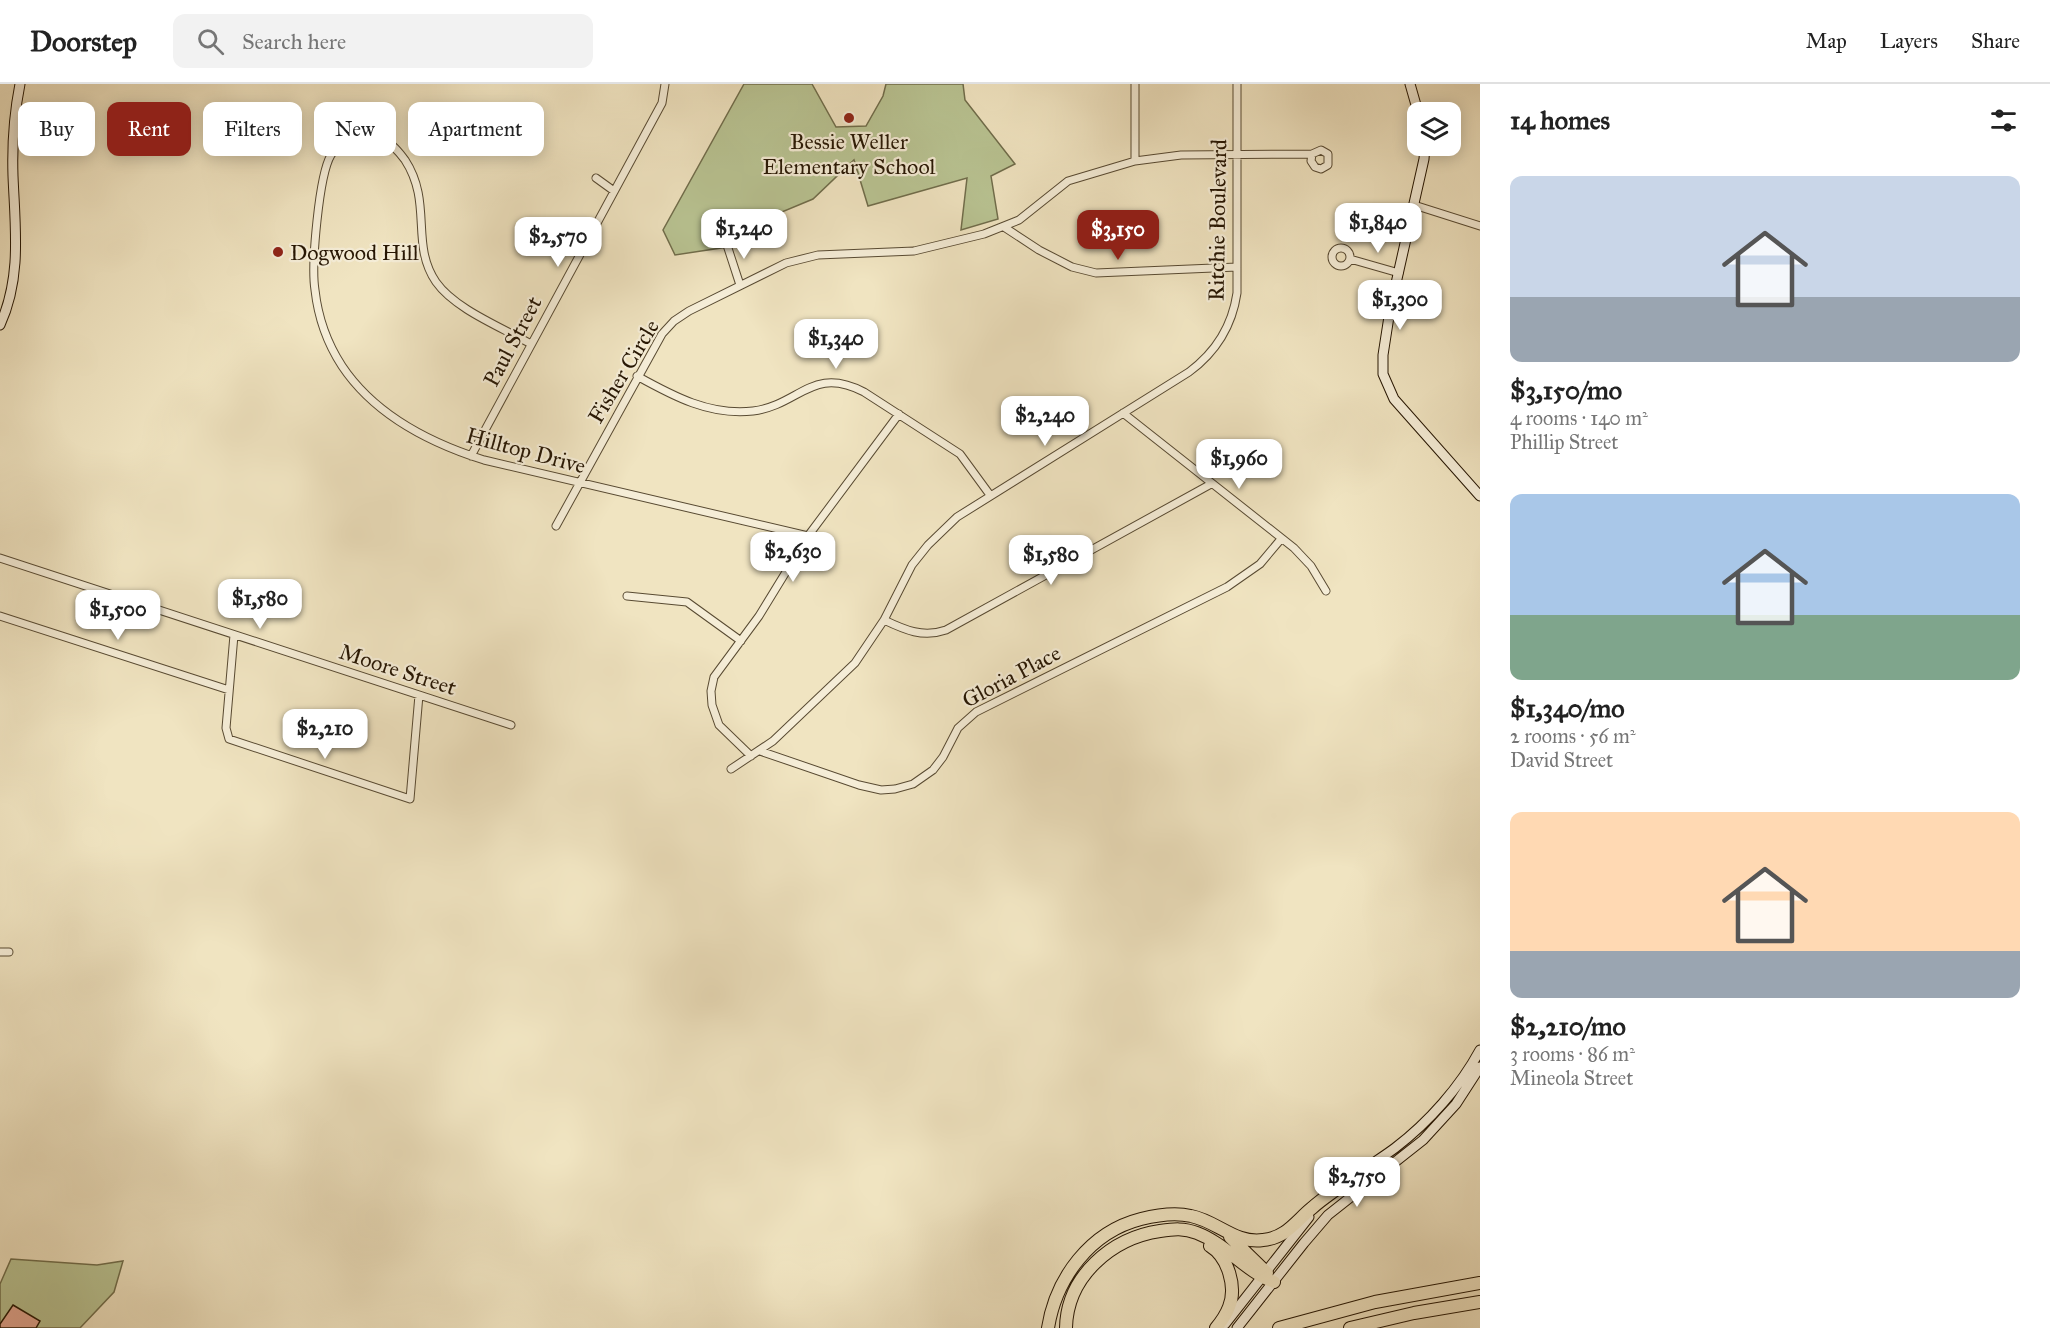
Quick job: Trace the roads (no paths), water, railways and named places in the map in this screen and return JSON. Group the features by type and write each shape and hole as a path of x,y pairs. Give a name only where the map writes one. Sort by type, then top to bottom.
{"highway":[{"path":"1225,1232 1261,1241 1280,1235 1290,1230 1310,1209 1349,1180"},
{"path":"1048,1328 1055,1298 1072,1266 1092,1244 1117,1228 1149,1216 1181,1214 1209,1222 1225,1232 1268,1277"},
{"path":"1066,1328 1069,1306 1088,1270 1104,1253 1140,1234 1179,1228 1194,1232 1210,1238 1268,1277"},
{"path":"1154,1232 1192,1236 1216,1250 1222,1258 1230,1277 1230,1304 1216,1328"},
{"path":"1279,1328 1365,1304 1480,1282"},
{"path":"1350,1328 1414,1313 1480,1302"}],"main road":[{"path":"0,325 10,298 16,264 13,160 20,84"},
{"path":"1410,84 1415,102"},
{"path":"1423,156 1384,344 1382,364 1384,380 1394,399 1480,496"},
{"path":"1237,1328 1268,1277 1313,1213 1349,1180 1398,1146 1425,1121 1457,1084 1480,1050"},
{"path":"1222,1328 1328,1215 1405,1156 1440,1123 1456,1104 1480,1066"}],"street":[{"name":"Paul Street","path":"471,456 662,104 665,84"},
{"path":"1135,84 1136,161"},
{"name":"Ritchie Boulevard","path":"731,768 760,751 855,663 884,620 905,578 928,545 957,517 1189,372 1216,346 1233,311 1237,267 1237,84"},
{"name":"Hilltop Drive","path":"531,344 454,299 435,280 423,249 422,209 418,188 410,169 397,150 384,139 369,135 350,138 337,147 328,160 319,213 313,267 317,303 327,338 349,375 376,404 420,433 451,449 471,456 808,536"},
{"name":"Fisher Circle","path":"556,526 662,334 674,321 776,267 810,257 914,251 1004,228 1026,215 1068,182 1136,161 1165,156 1312,154"},
{"path":"596,178 614,191"},
{"path":"1414,205 1480,226"},
{"path":"1004,228 1064,262 1095,273 1237,267"},
{"path":"726,242 740,285"},
{"path":"1350,259 1399,273"},
{"path":"637,376 688,402 729,411 778,405 815,385 841,383 864,392 960,454 990,495"},
{"path":"1123,413 1306,560 1326,591"},
{"path":"751,756 725,733 712,705 711,691 714,677 759,616 808,536 899,414"},
{"path":"884,620 917,633 946,630 1211,484"},
{"name":"Gloria Place","path":"760,751 881,790 909,786 924,778 938,765 957,730 973,714 1227,587 1260,564 1281,539"},
{"name":"Moore Street","path":"0,558 511,725"},
{"path":"627,596 687,602 741,641"},
{"path":"0,616 229,690"},
{"path":"234,635 226,734 231,741 410,799 419,695"},
{"path":"0,952 9,952"}],"place":[{"name":"Bessie Weller Elementary School","path":"849,118"},
{"name":"Dogwood Hill","path":"278,252"}]}
